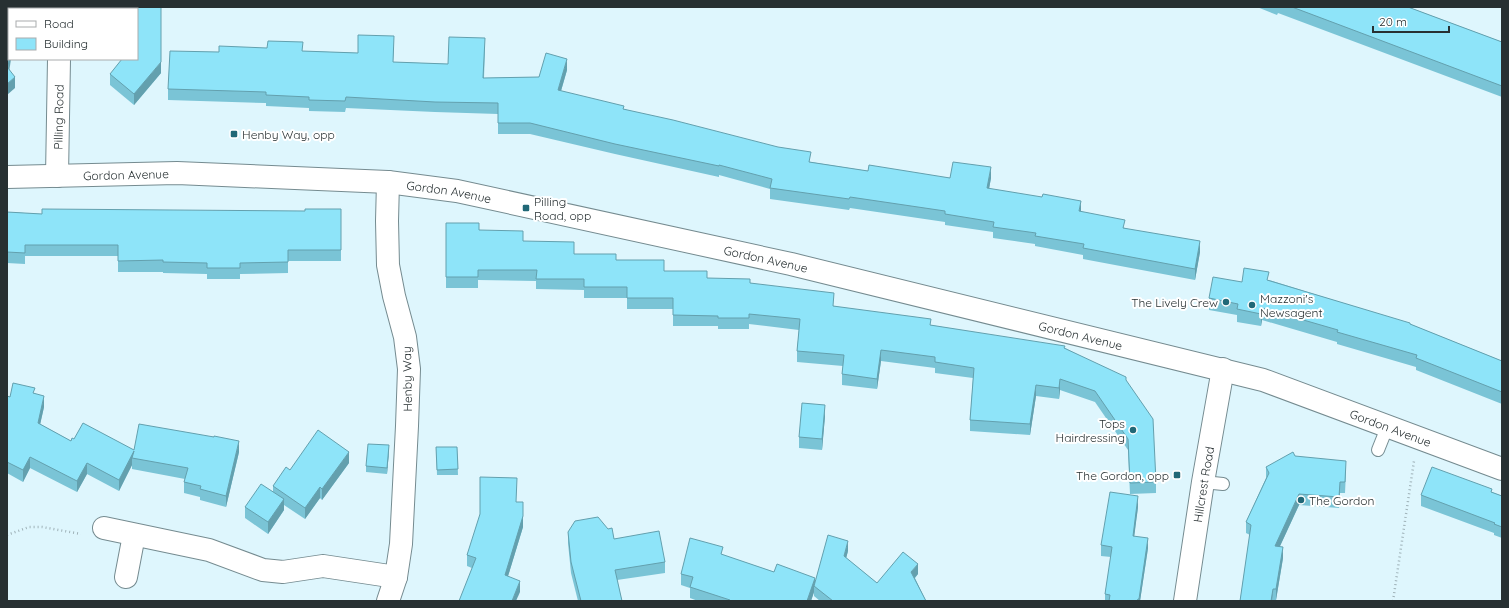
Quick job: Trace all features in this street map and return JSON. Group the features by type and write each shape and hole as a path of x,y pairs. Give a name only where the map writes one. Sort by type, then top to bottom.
{"street":[{"name":"Pilling Road","path":"57,176 59,60"},
{"name":"Gordon Avenue","path":"7,177 177,173 388,182 457,191 791,264 1223,369 1263,380 1388,425 1502,469"},
{"name":"Henby Way","path":"388,182 388,265 394,296 405,337 409,369 401,544 396,577 388,601"},
{"name":"Hillcrest Road","path":"1185,601 1213,483 1223,369"},
{"path":"104,528 209,550 262,570 283,572 323,566 396,577"},
{"path":"126,576 134,535"}],"lane":[{"path":"1378,450 1388,425"}],"path":[{"path":"1393,601 1417,436"},
{"path":"7,535 29,527 98,538 104,528"}],"building":[{"path":"161,7 161,62 134,94 110,74 121,60 138,60 138,8 126,8"},
{"path":"1292,7 1408,7 1502,42 1502,86"},
{"path":"358,35 394,36 393,62 448,64 449,37 485,38 483,78 539,77 546,53 567,59 558,90 624,106 623,109 673,120 778,147 811,152 809,162 868,171 869,165 950,178 953,162 991,167 987,188 1042,197 1043,194 1081,201 1079,211 1125,220 1123,228 1200,241 1195,269 1083,248 1084,244 1035,236 1036,233 993,227 994,222 945,214 945,211 850,197 849,199 770,188 772,179 719,165 615,144 530,123 498,123 498,103 435,102 346,97 345,101 309,100 309,97 266,95 266,92 168,89 170,51 219,52 219,46 267,48 268,41 303,42 302,51 358,53"},
{"path":"7,40 8,68 15,77 7,84"},
{"path":"42,209 305,211 305,209 341,209 341,250 288,250 288,262 240,263 240,268 207,268 207,263 163,262 163,260 118,261 118,245 25,245 25,253 7,252 7,212 42,214"},
{"path":"446,223 479,223 479,230 523,231 523,241 574,242 574,254 616,254 616,260 664,260 664,271 707,271 707,278 750,279 750,283 834,293 833,306 931,319 930,325 1065,346 1064,348 1126,377 1126,380 1153,419 1156,482 1130,483 1128,439 1095,391 1060,379 1059,388 1036,385 1030,424 970,420 974,368 935,362 935,357 881,350 877,379 842,374 844,355 797,351 800,319 749,314 749,318 718,318 718,316 673,315 673,298 627,298 627,287 584,287 584,279 536,279 537,270 478,270 478,277 446,277"},
{"path":"1244,268 1269,272 1267,280 1410,323 1502,361 1502,392 1416,358 1417,355 1337,332 1338,330 1262,308 1261,314 1237,309 1238,304 1209,298 1213,277 1242,282"},
{"path":"13,383 35,388 33,393 44,396 38,423 71,441 72,438 74,439 83,423 134,450 139,424 239,441 226,496 200,489 201,486 184,482 188,468 132,458 134,451 119,480 87,463 77,481 30,457 23,470 7,462 7,396 10,397"},
{"path":"802,403 825,405 822,439 799,437"},
{"path":"318,430 349,452 322,489 320,487 305,508 273,486 286,467 290,470"},
{"path":"368,444 389,445 387,468 366,466"},
{"path":"436,447 457,447 458,469 437,470"},
{"path":"1293,452 1295,456 1346,461 1345,482 1340,482 1339,497 1299,494 1275,546 1283,547 1276,589 1273,589 1271,601 1240,601 1251,525 1246,522 1269,473 1266,467"},
{"path":"1432,467 1492,489 1491,492 1502,496 1502,527 1421,495"},
{"path":"480,477 517,478 516,502 523,502 523,516 505,575 520,581 512,601 459,601 476,558 467,555 480,514"},
{"path":"261,484 284,499 268,522 245,507"},
{"path":"1110,492 1138,496 1133,536 1148,538 1139,599 1137,601 1109,601 1110,595 1105,594 1112,547 1101,545"},
{"path":"598,517 608,529 612,528 614,539 659,531 665,562 615,570 622,601 581,601 571,562 568,532 575,521"},
{"path":"828,535 848,541 844,556 877,583 903,552 918,564 911,572 926,601 833,601 814,586"},
{"path":"690,538 723,547 721,554 774,572 777,564 815,578 807,601 730,601 690,587 693,577 681,574"}],"place":[{"name":"Henby Way, opp","path":"234,134"},
{"name":"Pilling Road, opp","path":"526,208"},
{"name":"The Lively Crew","path":"1226,302"},
{"name":"Mazzoni's Newsagent","path":"1252,305"},
{"name":"Tops Hairdressing","path":"1133,430"},
{"name":"The Gordon, opp","path":"1177,475"},
{"name":"The Gordon","path":"1301,500"}]}
